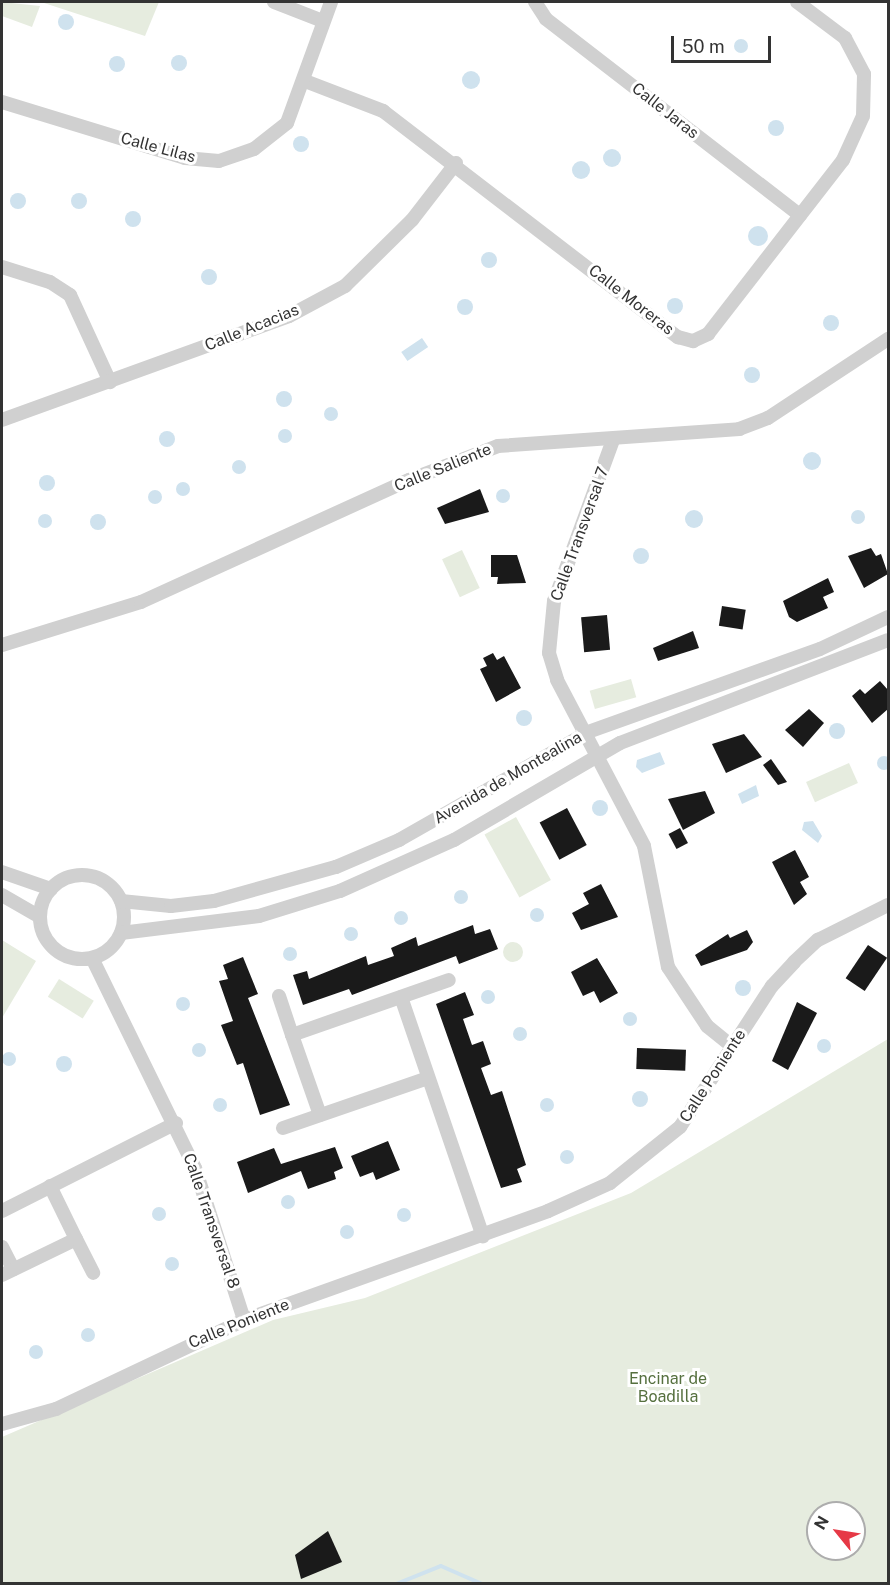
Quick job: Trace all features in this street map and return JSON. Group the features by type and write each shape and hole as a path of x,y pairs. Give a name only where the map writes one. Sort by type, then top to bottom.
{"street":[{"path":"274,2 323,21"},
{"name":"Calle Lilas","path":"2,102 185,158 219,161 254,149 287,123 305,81 323,21 332,2"},
{"name":"Calle Jaras","path":"535,2 546,19 800,215"},
{"name":"Calle Moreras","path":"305,81 382,111 456,163 678,337 693,341 708,334 843,160 862,116 864,74 845,38 797,2"},
{"name":"Calle Acacias","path":"2,420 289,316 345,286 405,227 456,163"},
{"path":"2,267 50,282 70,295 110,382"},
{"name":"Calle Saliente","path":"2,645 141,602 409,480 498,446 613,440 749,425 816,389 888,339"},
{"name":"Calle Transversal 7","path":"613,440 565,568 548,633 557,680 588,732 644,846 668,967 707,1026 732,1046"},
{"name":"Avenida de Montealina","path":"121,901 171,906 214,900 336,867 427,825 588,732 820,649 888,617"},
{"name":"Avenida de Montealina","path":"121,933 259,916 340,891 454,840 599,753 888,640"},
{"path":"2,872 51,889"},
{"path":"72,877 97,878 121,901 121,933 114,944 93,958 73,959 56,951 44,936 40,917 51,889 72,877"},
{"path":"2,895 40,917"},
{"name":"Calle Poniente","path":"2,1425 56,1409 244,1320 483,1236 610,1183 650,1156 700,1101 732,1046 772,986 818,940 888,905"},
{"name":"Calle Transversal 8","path":"93,958 176,1123 244,1320"},
{"path":"292,1035 449,980"},
{"path":"279,996 320,1115"},
{"path":"401,997 483,1236"},
{"path":"283,1128 428,1078"},
{"path":"2,1211 176,1123"},
{"path":"50,1186 93,1273"},
{"path":"2,1247 7,1272 76,1239"}],"green space":[{"path":"2,2 40,6 32,27 2,16"},
{"path":"41,2 159,2 145,36"},
{"path":"462,550 480,588 460,597 442,559"},
{"path":"631,679 636,697 595,709 590,691"},
{"path":"849,763 858,783 815,802 806,782"},
{"path":"516,817 551,880 519,897 485,834"},
{"path":"2,940 36,961 2,1018"},
{"path":"513,942 520,945 523,952 520,959 513,962 506,959 503,952 506,945"},
{"path":"59,979 94,1001 83,1019 48,997"},
{"name":"Encinar de Boadilla","path":"888,1039 888,1583 2,1584 2,1437 273,1320 365,1298 631,1193"}],"water":[{"path":"66,14 74,22 66,30 58,22"},
{"path":"738,39 744,39 748,46 744,53 738,53 734,49 734,43"},
{"path":"179,55 185,57 187,63 185,69 179,71 173,69 171,63 173,57"},
{"path":"117,56 125,64 117,72 109,64"},
{"path":"471,71 477,74 480,80 477,86 471,89 465,86 462,80 465,74"},
{"path":"776,120 784,128 776,136 768,128"},
{"path":"301,136 309,144 301,152 293,144"},
{"path":"608,149 616,149 621,154 619,165 608,167 603,162 603,154"},
{"path":"577,161 585,161 590,166 588,177 577,179 572,174 572,166"},
{"path":"18,193 24,195 26,201 24,207 18,209 12,207 10,201 12,195"},
{"path":"79,193 85,195 87,201 85,207 79,209 73,207 71,201 73,195"},
{"path":"133,211 139,213 141,219 139,225 133,227 127,225 125,219 127,213"},
{"path":"758,226 765,229 768,236 765,243 758,246 751,243 748,236 751,229"},
{"path":"489,252 497,260 489,268 481,260"},
{"path":"206,269 212,269 217,277 215,283 206,285 201,280 201,274"},
{"path":"675,298 681,300 683,306 681,312 675,314 669,312 667,306 669,300"},
{"path":"465,299 471,301 473,307 471,313 465,315 459,313 457,307 459,301"},
{"path":"831,315 837,317 839,323 837,329 831,331 825,329 823,323 825,317"},
{"path":"422,338 428,347 407,361 401,352"},
{"path":"752,367 758,369 760,375 758,381 752,383 746,381 744,375 746,369"},
{"path":"284,391 290,393 292,399 290,405 284,407 278,405 276,399 278,393"},
{"path":"331,407 336,409 338,414 336,419 331,421 326,419 324,414 326,409"},
{"path":"285,429 290,431 292,436 290,441 285,443 280,441 278,436 280,431"},
{"path":"164,431 170,431 175,439 173,445 164,447 159,442 159,436"},
{"path":"808,452 816,452 821,457 819,468 808,470 803,465 803,457"},
{"path":"239,460 244,462 246,467 244,472 239,474 234,472 232,467 234,462"},
{"path":"44,475 50,475 55,483 53,489 44,491 39,486 39,480"},
{"path":"183,482 188,484 190,489 188,494 183,496 178,494 176,489 178,484"},
{"path":"503,489 508,491 510,496 508,501 503,503 498,501 496,496 498,491"},
{"path":"155,490 160,492 162,497 160,502 155,504 150,502 148,497 150,492"},
{"path":"694,510 700,513 703,519 700,525 694,528 688,525 685,519 688,513"},
{"path":"855,510 861,510 865,517 861,524 855,524 851,520 851,514"},
{"path":"45,514 50,516 52,521 50,526 45,528 40,526 38,521 40,516"},
{"path":"95,514 101,514 106,522 104,528 95,530 90,525 90,519"},
{"path":"638,548 644,548 649,556 647,562 638,564 633,559 633,553"},
{"path":"524,710 532,718 524,726 516,718"},
{"path":"837,723 845,731 837,739 829,731"},
{"path":"660,752 665,764 642,773 636,767 637,760"},
{"path":"881,756 887,756 891,763 887,770 881,770 877,766 877,760"},
{"path":"756,785 759,796 742,804 738,794"},
{"path":"597,800 603,800 608,808 606,814 597,816 592,811 592,805"},
{"path":"813,821 822,836 818,843 802,830 804,822"},
{"path":"458,890 464,890 468,897 464,904 458,904 454,900 454,894"},
{"path":"534,908 540,908 544,915 540,922 534,922 530,918 530,912"},
{"path":"398,911 404,911 408,918 404,925 398,925 394,921 394,915"},
{"path":"348,927 354,927 358,934 354,941 348,941 344,937 344,931"},
{"path":"287,947 293,947 297,954 293,961 287,961 283,957 283,951"},
{"path":"743,980 749,982 751,988 749,994 743,996 737,994 735,988 737,982"},
{"path":"485,990 491,990 495,997 491,1004 485,1004 481,1000 481,994"},
{"path":"180,997 186,997 190,1004 186,1011 180,1011 176,1007 176,1001"},
{"path":"630,1012 635,1014 637,1019 635,1024 630,1026 625,1024 623,1019 625,1014"},
{"path":"517,1027 523,1027 527,1034 523,1041 517,1041 513,1037 513,1031"},
{"path":"824,1039 829,1041 831,1046 829,1051 824,1053 819,1051 817,1046 819,1041"},
{"path":"196,1043 202,1043 206,1050 202,1057 196,1057 192,1053 192,1047"},
{"path":"6,1052 12,1052 16,1059 12,1066 6,1066 2,1062 2,1056"},
{"path":"64,1056 70,1058 72,1064 70,1070 64,1072 58,1070 56,1064 58,1058"},
{"path":"640,1091 648,1099 640,1107 632,1099"},
{"path":"217,1098 223,1098 227,1105 223,1112 217,1112 213,1108 213,1102"},
{"path":"544,1098 550,1098 554,1105 550,1112 544,1112 540,1108 540,1102"},
{"path":"564,1150 570,1150 574,1157 570,1164 564,1164 560,1160 560,1154"},
{"path":"285,1195 291,1195 295,1202 291,1209 285,1209 281,1205 281,1199"},
{"path":"156,1207 162,1207 166,1214 162,1221 156,1221 152,1217 152,1211"},
{"path":"401,1208 407,1208 411,1215 407,1222 401,1222 397,1218 397,1212"},
{"path":"344,1225 350,1225 354,1232 350,1239 344,1239 340,1235 340,1229"},
{"path":"169,1257 175,1257 179,1264 175,1271 169,1271 165,1267 165,1261"},
{"path":"85,1328 91,1328 95,1335 91,1342 85,1342 81,1338 81,1332"},
{"path":"36,1345 41,1347 43,1352 41,1357 36,1359 31,1357 29,1352 31,1347"}],"building":[{"path":"480,489 489,512 445,524 437,508"},
{"path":"871,548 876,556 881,554 888,574 864,588 848,556"},
{"path":"491,555 517,555 526,583 497,584 498,577 491,577"},
{"path":"828,578 834,592 823,597 828,608 797,622 789,617 783,601"},
{"path":"722,606 746,610 743,630 719,626"},
{"path":"607,615 610,650 584,652 581,617"},
{"path":"693,631 699,648 658,661 653,648"},
{"path":"493,653 497,660 504,656 521,688 496,702 480,669 487,666 483,658"},
{"path":"880,681 888,690 888,709 872,723 852,696 860,689 865,694"},
{"path":"809,709 824,723 803,747 785,730"},
{"path":"744,734 762,757 726,773 712,744"},
{"path":"771,759 787,782 778,785 763,765"},
{"path":"705,791 715,813 683,830 668,799"},
{"path":"567,808 587,845 559,860 540,823"},
{"path":"680,828 688,843 677,849 669,834"},
{"path":"795,850 809,877 800,882 807,894 794,905 772,862"},
{"path":"601,884 618,917 581,930 572,913 589,904 583,893"},
{"path":"473,925 475,934 490,929 498,949 459,964 456,956 352,995 349,989 303,1005 293,975 307,971 309,979 366,956 368,965 394,956 391,948 416,937 418,946"},
{"path":"747,930 753,942 747,950 701,966 695,955 728,934 730,938"},
{"path":"868,945 887,958 865,991 846,978"},
{"path":"243,957 258,994 248,998 290,1105 260,1115 243,1063 237,1065 221,1025 233,1021 219,981 228,979 223,965"},
{"path":"597,958 618,993 600,1003 594,991 583,996 571,972"},
{"path":"465,992 474,1015 463,1019 472,1045 483,1041 491,1064 481,1068 491,1095 502,1091 526,1165 517,1169 522,1182 501,1188 436,1004"},
{"path":"797,1002 817,1013 788,1070 772,1061"},
{"path":"637,1048 686,1050 685,1071 636,1069"},
{"path":"388,1141 400,1170 376,1180 373,1172 360,1177 351,1156"},
{"path":"335,1147 343,1168 334,1172 336,1179 308,1189 301,1171 248,1193 237,1162 274,1148 281,1164"},
{"path":"328,1531 342,1562 301,1579 295,1555"}],"waterway":[{"path":"396,1584 441,1566 482,1584"}]}
